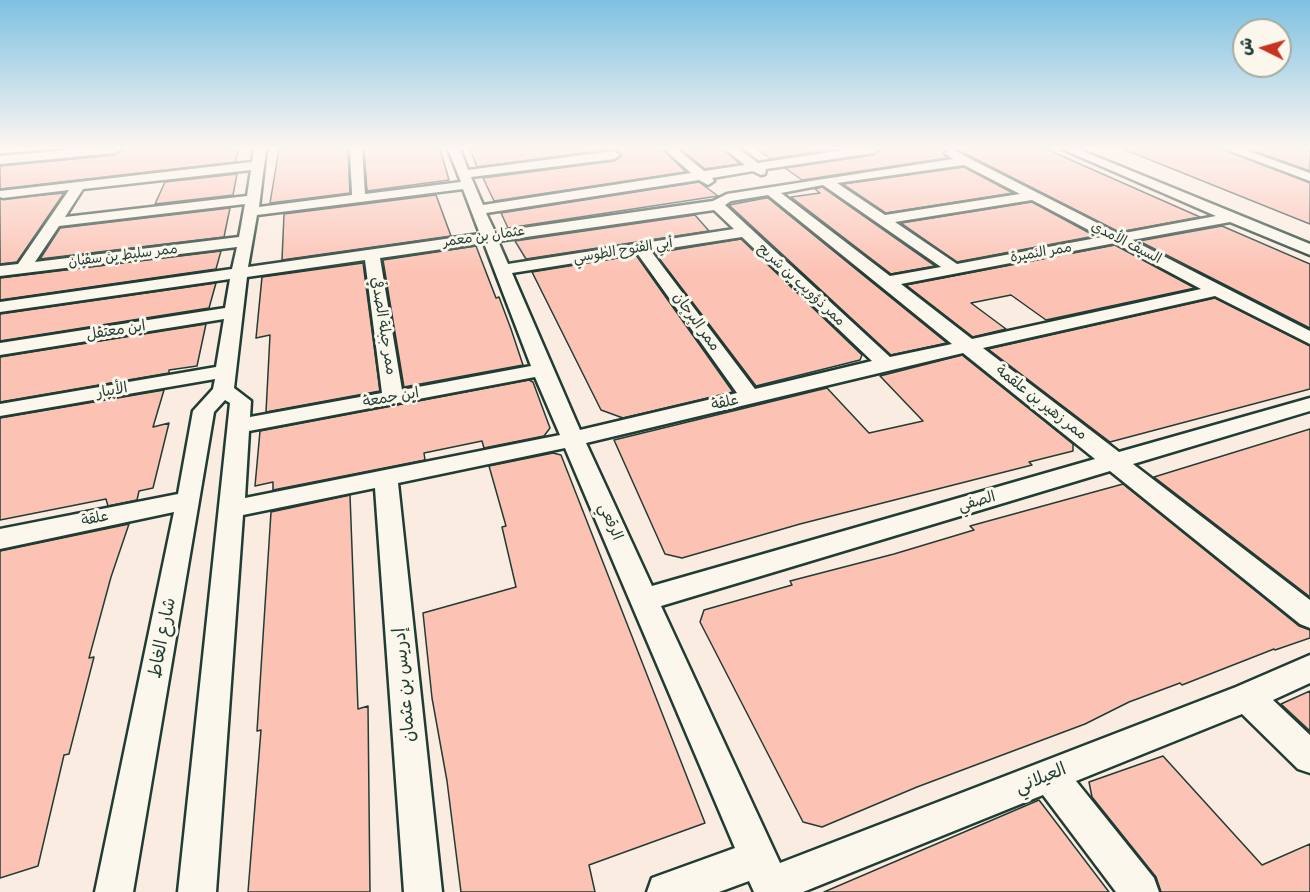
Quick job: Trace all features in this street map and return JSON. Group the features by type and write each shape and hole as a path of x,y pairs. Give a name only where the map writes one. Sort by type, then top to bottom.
{"street":[{"path":"2,196 40,191"},
{"path":"23,268 76,191"},
{"path":"197,892 241,401 224,381 239,273 254,191"},
{"path":"359,191 359,198"},
{"path":"55,222 359,198 400,191"},
{"name":"الرقعي","path":"470,191 542,370 767,879"},
{"path":"477,210 606,191"},
{"name":"ممر ذؤويب بن شريح","path":"713,191 745,232 886,364"},
{"name":"عثمان بن معمر","path":"0,307 722,202 775,191"},
{"name":"ممر زهير بن علقمة","path":"779,191 887,282 1310,616"},
{"path":"839,191 954,269"},
{"name":"السيف الأمدي","path":"1023,191 1310,338"},
{"path":"1168,191 1310,250"},
{"path":"1197,191 1310,237"},
{"path":"882,220 1033,196"},
{"name":"ممر النميرة","path":"887,282 1231,217"},
{"name":"أبي الفتوح الطوسي","path":"501,270 745,232"},
{"name":"ممر سليط بن سفيان","path":"0,271 246,241"},
{"name":"ممر البرجان","path":"641,248 750,397"},
{"name":"ممر جبلة الصدفي","path":"372,254 393,397"},
{"name":"علقة","path":"231,509 573,439 886,364 1218,290"},
{"name":"ابن معتقل","path":"0,349 233,312"},
{"name":"ابن جمعة","path":"239,426 542,370"},
{"name":"الأبيار","path":"0,410 224,381"},
{"name":"شارع الغاط","path":"114,892 204,411 224,381"},
{"name":"الصفي","path":"644,600 1310,404"},
{"name":"إدريس بن عثمان","path":"386,478 423,892"},
{"name":"علقة","path":"0,539 189,500"},
{"name":"العيلاني","path":"666,892 767,879 1050,776 1247,697 1310,668"},
{"path":"1247,697 1310,757"},
{"path":"1050,776 1140,892"}],"building":[{"path":"161,191 234,191 233,195 155,204"},
{"path":"272,191 350,191 350,193 270,203"},
{"path":"489,191 563,191 494,201"},
{"path":"644,191 711,191 718,196 508,228 501,213"},
{"path":"817,191 827,191 935,266 891,274 791,197 820,193"},
{"path":"853,191 1009,191 1013,193 886,213"},
{"path":"1038,191 1140,191 1200,217 1119,232"},
{"path":"1227,191 1310,191 1310,224"},
{"path":"64,193 17,262 0,264 0,199"},
{"path":"436,195 451,236 282,260 284,214"},
{"path":"768,198 947,343 891,355 729,205"},
{"path":"1032,202 1095,236 957,262 901,223"},
{"path":"230,208 224,237 40,259 60,228"},
{"path":"695,215 709,231 526,259 515,241"},
{"path":"1222,226 1310,264 1310,328 1139,241"},
{"path":"741,239 862,355 860,360 756,386 655,253"},
{"path":"1115,245 1195,288 1046,320 1011,295 971,303 1006,329 973,337 906,285"},
{"path":"476,246 496,298 499,297 523,365 404,387 383,260"},
{"path":"221,251 216,269 0,300 0,278"},
{"path":"636,255 733,392 623,418 601,410 532,272"},
{"path":"363,263 380,391 266,412 270,335 256,338 262,277"},
{"path":"216,283 209,308 0,341 0,314"},
{"path":"1215,298 1310,346 1310,389 1110,442 988,349"},
{"path":"206,324 197,366 169,370 169,373 0,402 0,357"},
{"path":"962,355 1073,444 1073,451 1029,462 1032,465 800,524 682,558 665,554 614,440 827,388 869,433 923,421 880,376"},
{"path":"529,380 533,382 550,428 544,436 484,448 482,441 424,453 425,460 273,490 273,482 255,486 260,431"},
{"path":"164,390 153,427 169,423 153,488 139,491 137,500 108,506 106,499 0,520 0,418"},
{"path":"1310,429 1310,597 1154,477"},
{"path":"553,453 561,455 705,823 589,865 595,892 461,892 447,781 432,698 423,613 516,587 502,527 506,526 489,466"},
{"path":"1123,484 1299,626 1310,630 1310,638 1129,702 1085,724 917,787 822,827 803,822 700,622 704,610 792,585 790,581 974,530 970,526"},
{"path":"350,495 358,709 368,706 370,892 248,892 261,730 257,731 271,512"},
{"path":"129,524 111,577 89,658 94,657 69,754 64,755 38,866 0,878 0,551"},
{"path":"1310,691 1310,731 1281,704"},
{"path":"1163,756 1262,865 1310,844 1310,892 1161,892 1156,877 1092,797 1089,782"},
{"path":"1039,800 1109,892 824,892"}]}
